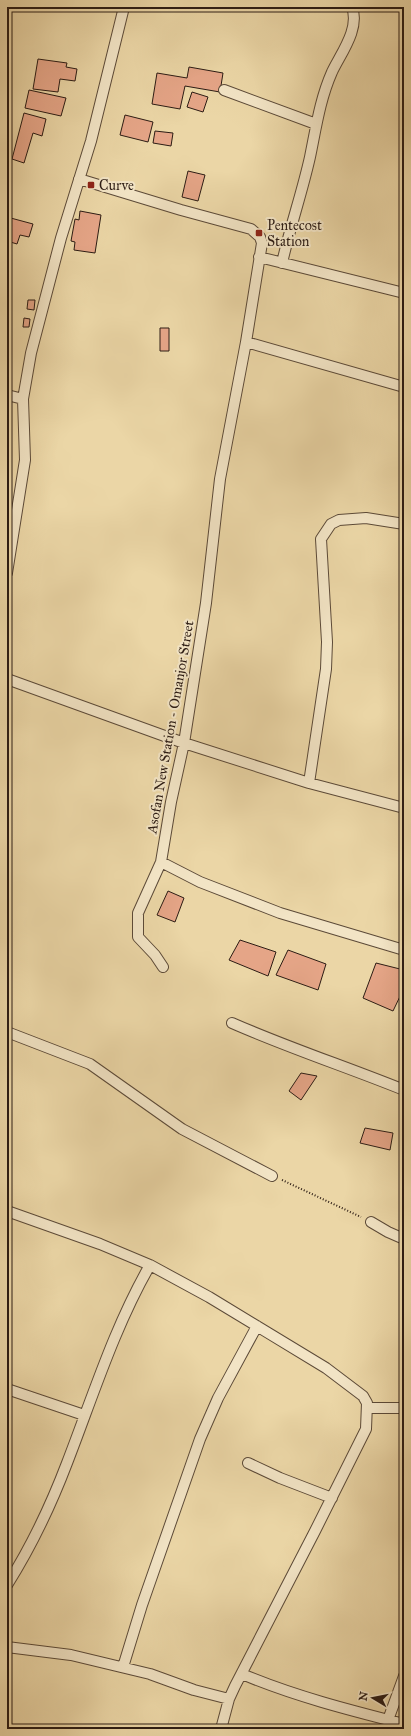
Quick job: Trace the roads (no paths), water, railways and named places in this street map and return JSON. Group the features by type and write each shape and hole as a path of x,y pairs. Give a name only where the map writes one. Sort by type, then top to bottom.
{"street":[{"path":"7,573 25,460 23,399 31,354 61,238 91,141 124,7"},
{"path":"282,263 290,226 310,158 316,124 332,72 350,37 354,21 352,7"},
{"path":"224,90 316,124"},
{"name":"Asofan New Station - Omanjor Street","path":"79,179 181,210 251,229 260,237 262,243 246,342 220,479 206,603 184,743 171,802 161,862 138,914 138,938 155,955 163,967"},
{"path":"259,257 404,293"},
{"path":"246,342 404,387"},
{"path":"7,395 23,399"},
{"path":"309,783 326,669 321,539 331,524 339,520 366,518 404,524"},
{"path":"7,679 184,743 309,783 404,808"},
{"path":"161,862 200,882 280,913 404,950"},
{"path":"232,1023 279,1044 346,1067 404,1090"},
{"path":"7,1032 90,1064 182,1129 272,1176"},
{"path":"7,1211 100,1244 150,1265 209,1297 326,1368 363,1396 367,1403 366,1429 229,1699 221,1729"},
{"path":"371,1222 404,1239"},
{"path":"7,1585 23,1560 59,1484 84,1415 130,1301 150,1265"},
{"path":"123,1667 140,1611 200,1439 218,1398 257,1326"},
{"path":"7,1389 84,1415"},
{"path":"368,1408 404,1408"},
{"path":"248,1463 280,1478 332,1498"},
{"path":"7,1647 71,1655 123,1667 150,1674 194,1690 229,1699"},
{"path":"242,1674 273,1687 404,1724"},
{"path":"388,1720 404,1676"}],"place":[{"name":"Curve","path":"91,185"},
{"name":"Pentecost Station","path":"259,233"}]}
